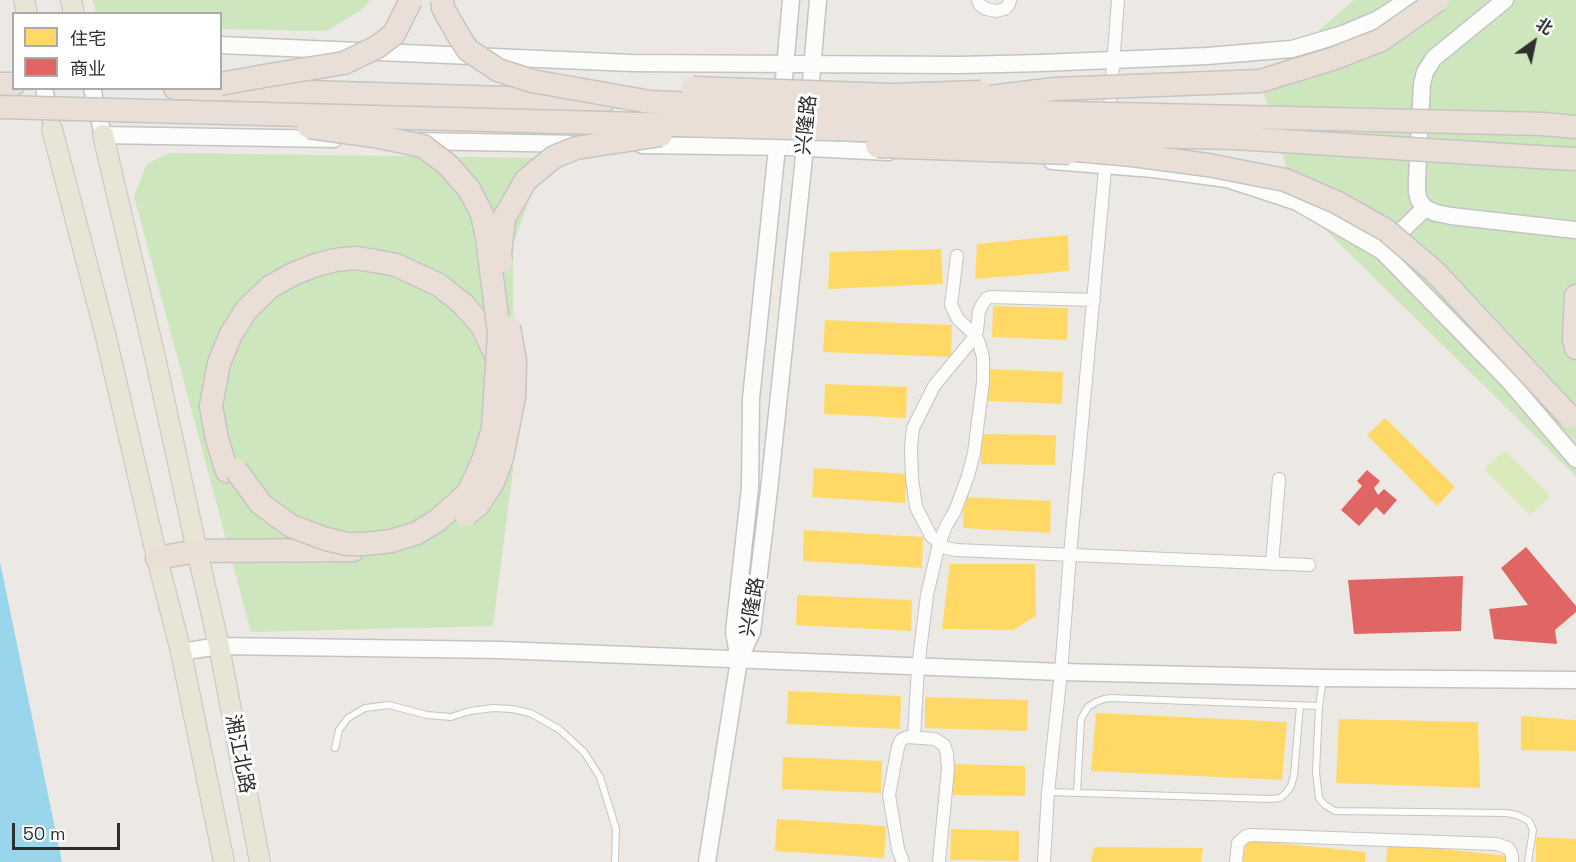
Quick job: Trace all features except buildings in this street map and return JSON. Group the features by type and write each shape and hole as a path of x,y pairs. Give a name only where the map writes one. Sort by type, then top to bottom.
{"highway":[{"path":"222,84 344,63 377,47 394,34 411,0"},
{"path":"442,0 443,8 468,50 498,70 532,81 650,102"},
{"path":"558,85 893,95 1260,81 1332,60 1381,40 1438,0"},
{"path":"865,121 1055,89"},
{"path":"222,90 650,102 865,121 1208,165 1286,180 1336,202 1386,230 1435,272 1573,421"},
{"path":"0,107 728,126 1053,113 1544,124 1576,127"},
{"path":"219,112 374,136 423,146 448,165 469,189 482,214 499,333 493,429 483,460 468,493 438,520 417,532 391,541 365,544 346,544 291,526 261,504 236,470 222,420 221,393 232,351 238,335 260,307 282,288 310,275 339,270 372,270 401,275 434,292 456,312 468,327 486,366 492,394 491,424 481,452 461,488 442,510 416,525 389,536 369,545"},
{"path":"865,121 1235,138 1576,159"},
{"path":"156,553 195,544 369,545 407,542 429,533 474,498 492,464 500,439 503,388 500,361 487,335 463,303 439,285 396,265 355,258 335,260 293,274 270,287 247,309 231,334 219,363 211,406 217,439 227,471 245,501 261,519 282,534 305,544 332,552 362,556 394,554 431,540 456,523 478,505 492,482 502,458 514,398 515,361 500,254 504,218 526,180 554,157 576,148 728,126"},
{"path":"642,137 1132,155"},
{"path":"1576,296 1574,339 1576,348"}],"main road":[{"name":"湘江北路","path":"52,129 105,333 181,652 224,862"},
{"name":"湘江北路","path":"103,135 219,646 260,862"}],"street":[{"name":"兴隆路","path":"739,660 734,632 750,487 751,399 791,0"},
{"name":"兴隆路","path":"739,660 752,632 769,490 818,0"},
{"path":"978,0 986,9 996,11 1005,9 1010,0"},
{"path":"1044,862 1048,792 1061,672 1106,164 1118,0"},
{"path":"222,45 631,63 960,65 1113,60 1292,49 1342,34 1378,19 1408,0"},
{"path":"1505,0 1434,58 1425,72 1422,84 1417,192 1419,200 1425,208 1451,216 1575,230"},
{"path":"44,90 52,129"},
{"path":"92,90 103,135 805,148 1106,164 1227,179 1297,202 1382,250 1510,382 1576,459"},
{"path":"1382,250 1425,208"},
{"path":"914,737 918,667 927,595 939,544 961,494 974,453 983,382 983,357 979,343 975,335 958,319 951,305 957,256"},
{"path":"1094,300 987,298 983,303 979,311 975,335 934,386 914,428 910,447 916,507 931,536 946,548 956,550 1309,565"},
{"path":"1272,564 1279,479"},
{"path":"181,652 219,646 500,650 1061,672 1323,678 1576,680"},
{"path":"707,862 739,660"},
{"path":"903,862 898,849 889,795 900,740 907,737 935,740 944,745 947,754 948,769 939,862"},
{"path":"1236,862 1238,843 1245,836 1251,835 1497,844 1508,848 1512,855 1512,862"}],"lane":[{"path":"1323,678 1319,706 1316,779 1319,798 1325,805 1335,811 1516,815 1529,821 1533,830 1528,862"},
{"path":"1077,793 1081,719 1088,707 1096,702 1110,698 1319,706"},
{"path":"335,748 339,730 348,718 365,708 389,705 427,715 451,717 470,711 493,708 530,713 559,729 576,744 600,777 616,829 615,862"},
{"path":"1048,792 1280,798 1291,786 1294,775 1300,705"}],"green space":[{"path":"93,0 371,0 360,11 326,31 222,29 222,12 96,12"},
{"path":"1354,0 1576,0 1576,476 1297,202 1260,81"},
{"path":"169,153 545,158 513,244 513,470 493,626 251,632 134,196 147,164"},
{"path":"1505,451 1551,496 1530,515 1484,469"}],"water":[{"path":"0,562 62,862 0,862"}]}
